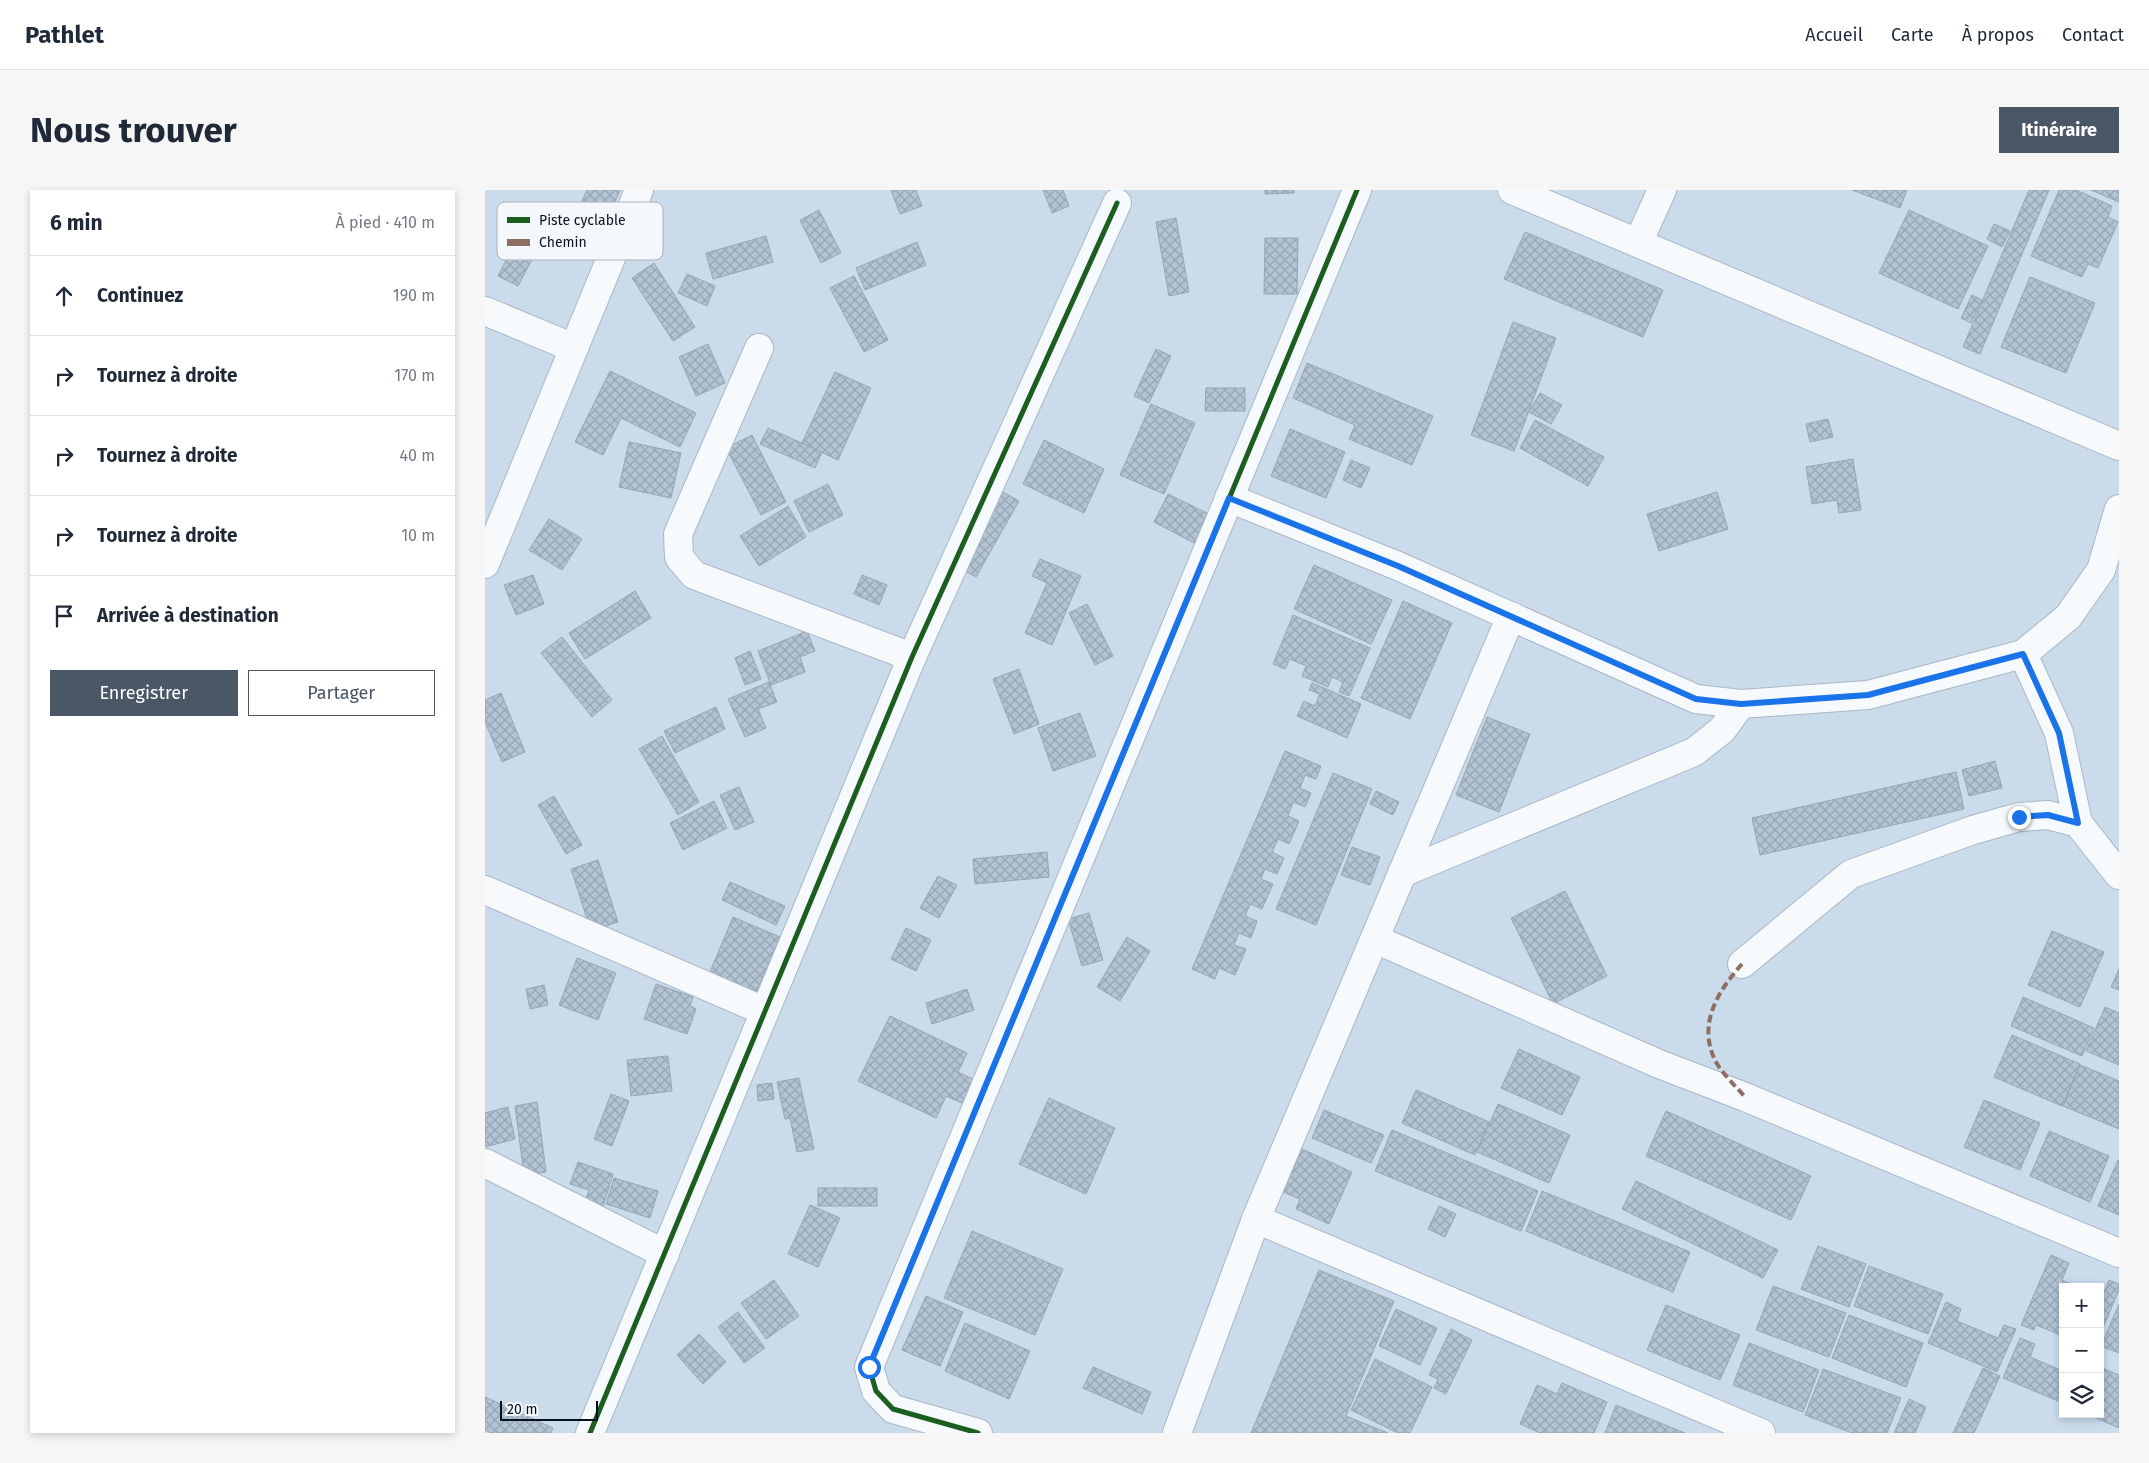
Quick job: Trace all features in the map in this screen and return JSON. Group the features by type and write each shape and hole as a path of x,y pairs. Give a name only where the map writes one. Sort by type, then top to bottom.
{"street":[{"path":"634,202 639,190"},
{"path":"978,1433 893,1409 876,1391 869,1367 1357,190"},
{"path":"1512,190 2119,446"},
{"path":"1638,243 1662,190"},
{"path":"590,1433 912,657 1117,203"},
{"path":"485,564 610,260"},
{"path":"485,311 574,348"},
{"path":"759,348 678,534 679,557 694,575 912,657"},
{"path":"1229,498 1398,566 1696,699 1741,704 1868,695 2023,654 2068,617 2101,570 2119,509"},
{"path":"1177,1433 1256,1219 1511,616"},
{"path":"2023,654 2059,733 2078,823 2119,875"},
{"path":"1402,873 1694,752 1722,730 1741,704"},
{"path":"1742,964 1851,874 1973,830 2019,817 2048,815 2078,823"},
{"path":"485,890 764,1011"},
{"path":"1375,939 1659,1064 1745,1097 2119,1253"},
{"path":"485,1163 665,1254"},
{"path":"1256,1219 1761,1433"}],"building":[{"path":"587,190 620,190 615,202 582,201"},
{"path":"891,190 916,190 922,206 900,214"},
{"path":"1043,190 1063,190 1069,206 1052,213"},
{"path":"1265,190 1294,190 1294,193 1265,194"},
{"path":"1852,190 1907,190 1900,208"},
{"path":"2029,190 2049,190 1980,354 1963,347"},
{"path":"2059,190 2076,190 2112,206 2108,217 2118,222 2098,268 2088,264 2082,277 2031,256"},
{"path":"2091,190 2119,190 2119,202"},
{"path":"819,210 841,253 821,263 800,220"},
{"path":"1909,210 1988,246 1958,309 1879,273"},
{"path":"1176,218 1189,292 1169,296 1156,222"},
{"path":"1994,224 2010,231 2002,247 1987,239"},
{"path":"1525,232 1663,290 1643,337 1504,279"},
{"path":"766,236 773,262 713,279 706,253"},
{"path":"1265,238 1298,238 1297,294 1264,294"},
{"path":"917,242 926,265 865,290 856,268"},
{"path":"506,260 532,260 518,286 498,276"},
{"path":"654,263 695,327 673,341 632,278"},
{"path":"687,274 715,286 707,306 678,293"},
{"path":"854,276 888,340 864,352 830,288"},
{"path":"2030,277 2095,303 2066,373 2001,347"},
{"path":"1972,295 1982,300 1971,323 1961,318"},
{"path":"1513,322 1556,338 1514,451 1471,435"},
{"path":"708,344 725,383 696,396 679,357"},
{"path":"1156,349 1171,356 1149,403 1134,396"},
{"path":"1307,363 1433,416 1412,465 1349,439 1355,425 1293,398"},
{"path":"610,371 696,413 680,447 621,418 603,455 575,442"},
{"path":"835,372 871,388 838,460 802,443"},
{"path":"1206,388 1245,388 1245,411 1205,411"},
{"path":"1540,393 1562,405 1551,424 1529,412"},
{"path":"1151,404 1195,423 1164,494 1120,475"},
{"path":"1828,419 1833,437 1810,442 1806,424"},
{"path":"1535,420 1604,457 1588,486 1520,448"},
{"path":"768,428 822,452 815,468 760,444"},
{"path":"1290,429 1345,452 1326,498 1271,476"},
{"path":"752,435 786,502 761,515 726,448"},
{"path":"1044,440 1104,469 1084,513 1023,484"},
{"path":"629,442 681,453 671,498 619,487"},
{"path":"1853,459 1861,510 1839,513 1837,500 1812,504 1806,467"},
{"path":"1351,460 1370,468 1361,488 1343,480"},
{"path":"828,484 843,515 809,532 794,501"},
{"path":"1003,492 1019,501 976,577 960,568"},
{"path":"1717,492 1728,529 1659,551 1647,514"},
{"path":"1168,494 1213,516 1198,545 1154,522"},
{"path":"788,506 806,537 759,566 740,536"},
{"path":"549,519 582,539 562,570 529,550"},
{"path":"1040,559 1081,576 1052,645 1025,633 1047,583 1032,576"},
{"path":"1314,565 1392,600 1371,644 1294,609"},
{"path":"533,575 544,604 516,615 504,585"},
{"path":"862,575 887,585 879,605 854,594"},
{"path":"635,591 651,618 585,659 569,633"},
{"path":"1403,601 1452,623 1410,719 1361,698"},
{"path":"1087,604 1113,656 1095,665 1069,613"},
{"path":"1293,615 1370,648 1349,696 1339,692 1343,682 1332,677 1328,687 1302,676 1306,666 1290,659 1285,669 1273,664"},
{"path":"807,631 815,651 800,657 805,672 771,685 758,651"},
{"path":"562,637 612,700 592,717 541,653"},
{"path":"750,651 761,679 745,685 735,658"},
{"path":"1019,669 1039,724 1014,734 993,679"},
{"path":"769,682 777,702 758,709 766,728 745,737 728,699"},
{"path":"1312,683 1361,704 1347,738 1297,716 1304,701 1315,706 1320,694 1309,690"},
{"path":"501,693 525,752 502,762 485,722 485,700"},
{"path":"716,707 725,729 675,753 664,731"},
{"path":"1080,713 1096,756 1053,771 1038,728"},
{"path":"1487,717 1530,734 1499,812 1456,795"},
{"path":"662,736 699,802 678,815 639,749"},
{"path":"1285,751 1321,766 1316,779 1305,775 1300,788 1311,793 1305,807 1293,802 1288,816 1299,821 1289,844 1278,839 1272,852 1284,858 1277,874 1265,869 1261,879 1273,884 1262,909 1250,904 1245,916 1257,921 1251,938 1239,933 1234,945 1246,949 1235,975 1219,968 1215,979 1192,969"},
{"path":"1995,761 2002,788 1969,796 1962,770"},
{"path":"1956,772 1964,809 1760,855 1752,818"},
{"path":"1333,773 1372,789 1316,925 1276,909"},
{"path":"739,787 754,822 735,830 720,795"},
{"path":"1376,791 1399,802 1393,815 1370,804"},
{"path":"554,796 582,845 566,854 538,805"},
{"path":"714,801 727,828 683,850 670,823"},
{"path":"1352,847 1380,857 1370,885 1341,875"},
{"path":"1047,852 1049,877 975,884 973,859"},
{"path":"598,860 618,922 591,931 571,869"},
{"path":"938,876 957,885 939,918 920,908"},
{"path":"730,882 785,906 776,925 722,900"},
{"path":"1565,891 1607,976 1553,1004 1511,918"},
{"path":"1089,913 1103,960 1082,966 1068,919"},
{"path":"733,917 780,937 754,998 707,979"},
{"path":"906,928 931,940 916,971 891,959"},
{"path":"2052,931 2104,952 2080,1007 2028,985"},
{"path":"1127,937 1150,951 1120,1001 1097,987"},
{"path":"577,958 616,973 598,1020 559,1005"},
{"path":"2119,969 2119,990 2111,987"},
{"path":"656,984 693,997 690,1006 696,1009 687,1034 644,1019"},
{"path":"544,985 548,1005 530,1009 526,989"},
{"path":"967,989 974,1010 932,1024 926,1003"},
{"path":"2023,997 2094,1028 2082,1056 2011,1026"},
{"path":"2105,1007 2119,1013 2119,1065 2086,1051"},
{"path":"890,1016 967,1053 958,1072 975,1080 964,1104 946,1096 936,1118 858,1081"},
{"path":"2012,1035 2080,1064 2062,1106 1994,1077"},
{"path":"1519,1049 1580,1077 1562,1115 1501,1088"},
{"path":"668,1056 672,1091 631,1096 627,1060"},
{"path":"2080,1065 2119,1081 2119,1129 2063,1106"},
{"path":"799,1078 814,1149 797,1152 790,1118 785,1119 777,1082"},
{"path":"772,1083 774,1099 758,1101 757,1085"},
{"path":"1416,1090 1489,1122 1475,1155 1402,1123"},
{"path":"611,1094 629,1101 612,1146 594,1139"},
{"path":"1049,1098 1115,1128 1086,1194 1019,1164"},
{"path":"1984,1100 2040,1123 2020,1170 1964,1147"},
{"path":"537,1102 546,1172 524,1175 515,1106"},
{"path":"1498,1104 1570,1135 1549,1183 1477,1152"},
{"path":"508,1107 515,1139 485,1147 485,1113"},
{"path":"1324,1110 1384,1135 1371,1163 1312,1138"},
{"path":"1666,1111 1811,1176 1791,1220 1646,1156"},
{"path":"1392,1130 1538,1191 1521,1231 1375,1171"},
{"path":"2049,1131 2109,1156 2090,1202 2030,1176"},
{"path":"1302,1149 1352,1172 1329,1224 1296,1209 1300,1199 1283,1192"},
{"path":"2119,1160 2119,1215 2098,1206"},
{"path":"578,1162 613,1174 602,1210 584,1205 589,1190 570,1184"},
{"path":"614,1178 658,1191 650,1218 606,1204"},
{"path":"1636,1181 1778,1250 1763,1278 1622,1209"},
{"path":"818,1188 877,1188 877,1206 818,1206"},
{"path":"1542,1191 1690,1252 1673,1292 1526,1231"},
{"path":"810,1205 840,1218 818,1267 788,1254"},
{"path":"1439,1206 1456,1214 1445,1237 1428,1229"},
{"path":"972,1231 1063,1269 1035,1335 944,1298"},
{"path":"1818,1246 1866,1264 1849,1307 1801,1289"},
{"path":"2051,1255 2069,1263 2062,1280 2068,1283 2059,1283 2059,1334 2036,1325 2034,1330 2021,1325"},
{"path":"1869,1266 1943,1294 1928,1334 1854,1306"},
{"path":"1319,1270 1394,1301 1346,1416 1388,1433 1251,1433"},
{"path":"774,1280 799,1316 766,1339 741,1303"},
{"path":"2109,1280 2119,1284 2119,1290 2104,1326 2104,1292"},
{"path":"1773,1286 1846,1313 1829,1357 1756,1330"},
{"path":"926,1296 963,1312 940,1366 902,1350"},
{"path":"1946,1302 1961,1309 1957,1321 1998,1338 2004,1325 2016,1329 1997,1372 1928,1343"},
{"path":"2119,1304 2119,1353 2104,1347 2104,1339"},
{"path":"1666,1305 1740,1335 1720,1380 1647,1350"},
{"path":"1396,1309 1437,1328 1420,1365 1379,1346"},
{"path":"738,1312 765,1348 744,1363 718,1327"},
{"path":"1849,1315 1923,1343 1906,1387 1832,1358"},
{"path":"965,1323 1030,1351 1009,1399 945,1371"},
{"path":"1451,1329 1472,1340 1446,1394 1434,1388 1438,1379 1429,1375"},
{"path":"699,1334 726,1362 703,1384 677,1355"},
{"path":"2020,1338 2035,1344 2030,1357 2059,1369 2059,1401 2003,1378"},
{"path":"1749,1343 1819,1370 1803,1412 1733,1385"},
{"path":"1375,1359 1432,1387 1410,1433 1398,1433 1351,1410"},
{"path":"1093,1367 1151,1392 1142,1414 1083,1388"},
{"path":"1983,1368 2000,1376 1974,1433 1953,1433"},
{"path":"1823,1369 1901,1398 1887,1433 1852,1433 1805,1415"},
{"path":"2104,1369 2119,1375 2119,1428 2096,1418 2104,1418"},
{"path":"1562,1383 1607,1402 1594,1433 1540,1433 1520,1424 1537,1385 1557,1394"},
{"path":"485,1397 553,1428 551,1433 491,1433 485,1430"},
{"path":"1909,1399 1926,1407 1915,1433 1894,1433"},
{"path":"1616,1405 1685,1433 1605,1433"}],"marked path":[{"path":"1742,964 1726,985 1713,1007 1708,1032 1714,1058 1724,1073 1745,1097"}],"cycle path":[{"path":"978,1433 893,1409 876,1391 869,1367 1357,190"},
{"path":"590,1433 912,657 1117,203"}],"route":[{"path":"869,1367 1229,498 1398,566 1696,699 1741,704 1868,695 2023,654 2059,733 2078,823 2048,815 2019,817"}]}
